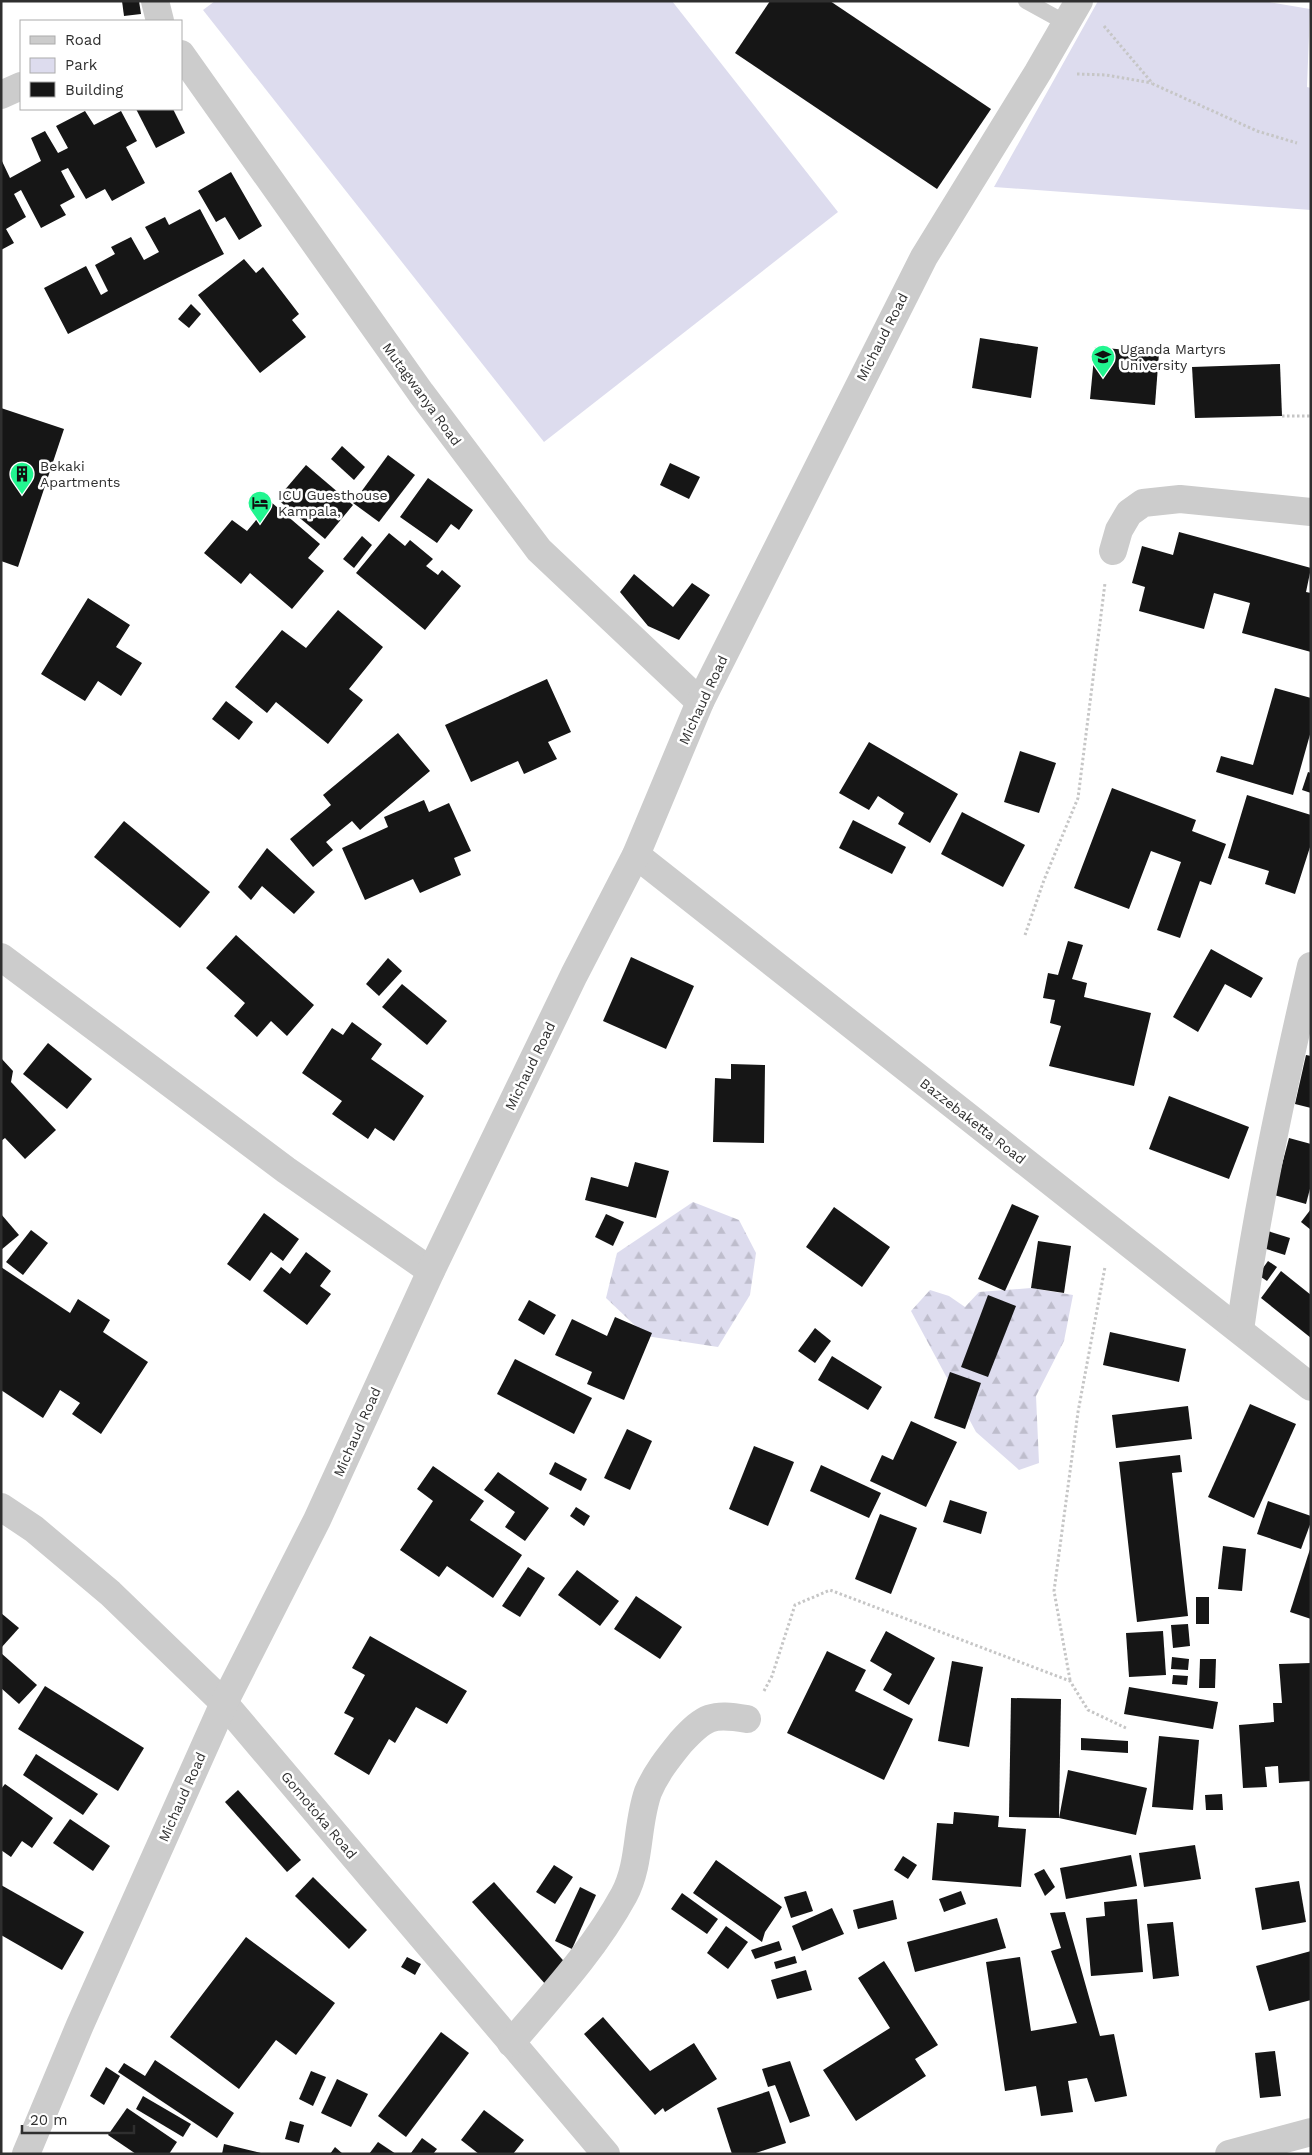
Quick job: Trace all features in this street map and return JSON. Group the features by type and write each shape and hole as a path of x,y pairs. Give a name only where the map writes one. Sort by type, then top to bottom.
{"street":[{"path":"155,1 160,20"},
{"name":"Michaud Road","path":"26,2154 80,2025 224,1703 318,1520 431,1271 574,975 636,855 700,702 924,257 1073,12"},
{"name":"Mutagwanya Road","path":"182,55 421,393 534,544 580,592 700,702"},
{"path":"1,95 20,86"},
{"path":"1113,551 1120,530 1129,513 1143,503 1180,499 1311,512"},
{"name":"Bazzebaketta Road","path":"636,855 1311,1387"},
{"path":"1,956 286,1170 431,1271"},
{"path":"1240,1330 1252,1245 1272,1140 1311,966"},
{"name":"Gomotoka Road","path":"1,1507 34,1528 110,1593 224,1703 606,2154"},
{"path":"512,2043 589,1950 625,1894 636,1860 648,1793 663,1763 690,1732 705,1719 725,1715 747,1719"},
{"path":"1229,2154 1311,2132"}],"lane":[{"path":"1026,1 1073,12"}],"path":[{"path":"1102,24 1154,84"},
{"path":"1038,72 1106,76 1154,84 1257,131 1297,143"},
{"path":"1282,416 1311,416"},
{"path":"1025,935 1044,880 1078,798 1096,639 1106,578 1113,551"},
{"path":"1112,1231 1084,1378 1054,1591 1070,1681 1088,1710 1128,1730"},
{"path":"747,1719 772,1676 795,1606 830,1590 1070,1681"}],"green space":[{"path":"215,1 672,1 838,212 544,442 203,10"},
{"path":"1098,1 1263,1 1310,9 1307,87 1311,88 1311,210 994,187"},
{"path":"693,1202 739,1220 756,1253 750,1295 718,1347 646,1336 606,1298 617,1253"},
{"path":"1031,1288 1073,1295 1064,1341 1036,1396 1039,1463 1019,1470 976,1432 911,1311 930,1290 949,1296 965,1307 979,1292"}],"building":[{"path":"122,1 139,1 141,14 124,16"},
{"path":"770,1 830,1 991,109 937,189 735,53"},
{"path":"137,110 174,110 185,133 156,148"},
{"path":"85,111 94,125 121,111 137,141 126,147 145,183 112,201 105,189 86,199 68,168 61,171 75,197 60,205 66,215 41,228 21,190 14,194 26,217 6,229 14,243 1,250 1,159 10,178 41,161 31,138 45,131 58,153 68,148 56,126"},
{"path":"231,172 262,226 239,240 225,217 216,222 198,191"},
{"path":"200,209 224,254 68,334 44,288 86,266 101,295 108,291 95,265 115,254 111,247 131,237 144,260 159,252 145,227 165,217 169,225"},
{"path":"244,259 256,273 263,267 299,314 292,320 306,337 260,373 198,295"},
{"path":"191,304 201,314 189,328 178,319"},
{"path":"980,338 1038,347 1031,398 972,388"},
{"path":"1095,347 1159,353 1155,405 1090,399"},
{"path":"1280,364 1282,416 1195,418 1192,367"},
{"name":"Bekaki Apartments","path":"1,408 64,429 18,567 1,561"},
{"path":"342,446 365,467 354,480 331,459"},
{"path":"388,455 415,475 379,522 353,503"},
{"path":"670,463 700,477 689,499 660,485"},
{"path":"306,465 353,505 325,539 277,499"},
{"path":"428,478 473,510 459,530 451,524 437,543 400,517"},
{"path":"271,502 320,544 308,558 324,571 292,609 250,573 241,584 204,553 232,520 247,531"},
{"path":"1179,532 1311,568 1306,592 1311,593 1311,652 1242,633 1250,603 1214,593 1204,629 1139,611 1145,587 1132,583 1142,546 1173,555"},
{"path":"389,533 405,546 410,540 433,559 426,566 438,575 442,570 461,586 425,630 356,573"},
{"path":"362,536 372,545 354,568 343,559"},
{"path":"634,574 673,607 692,583 710,595 679,640 648,626 620,592"},
{"path":"88,598 130,625 116,647 142,663 121,696 98,681 85,701 41,674"},
{"path":"338,610 383,647 349,689 363,700 328,744 276,702 267,713 235,687 282,630 306,648"},
{"path":"547,679 571,732 548,742 557,759 524,774 518,761 471,782 445,725"},
{"path":"1275,688 1311,698 1311,731 1293,795 1216,772 1221,756 1253,765"},
{"path":"226,701 253,722 239,740 212,719"},
{"path":"398,733 430,771 360,830 352,821 326,842 333,850 313,867 290,839 331,805 323,795"},
{"path":"869,742 958,794 930,843 898,824 904,813 878,796 869,810 839,793"},
{"path":"1020,751 1056,763 1039,813 1004,802"},
{"path":"1308,772 1311,773 1311,793 1302,790"},
{"path":"1112,788 1196,820 1192,831 1226,844 1211,885 1200,881 1180,938 1157,930 1181,862 1151,851 1129,909 1074,888"},
{"path":"1247,795 1311,815 1311,844 1295,894 1265,884 1269,871 1228,858"},
{"path":"424,800 429,812 449,803 471,851 454,858 461,875 420,893 413,879 365,900 342,848 388,827 384,817"},
{"path":"962,812 1025,845 1003,887 941,854"},
{"path":"853,820 906,847 892,874 839,848"},
{"path":"124,821 210,892 180,928 94,857"},
{"path":"267,848 315,892 294,914 262,886 251,900 238,887"},
{"path":"236,935 314,1005 287,1036 271,1021 257,1037 234,1016 245,1003 206,968"},
{"path":"1068,941 1083,945 1072,979 1087,983 1084,997 1151,1013 1134,1086 1049,1066 1061,1026 1050,1023 1055,1000 1043,998 1048,973 1058,975"},
{"path":"1211,949 1263,978 1251,998 1225,984 1198,1032 1173,1017"},
{"path":"631,957 694,986 666,1049 603,1021"},
{"path":"388,958 402,971 379,996 366,984"},
{"path":"402,984 447,1021 427,1045 382,1007"},
{"path":"352,1022 382,1044 371,1059 424,1096 394,1141 375,1128 368,1139 332,1114 342,1101 302,1073 332,1028 343,1035"},
{"path":"48,1043 92,1079 67,1109 23,1074"},
{"path":"1306,1055 1311,1056 1311,1108 1295,1104"},
{"path":"1,1058 13,1071 11,1082 56,1130 25,1159 5,1138 1,1141"},
{"path":"731,1064 765,1065 764,1143 713,1142 715,1078 731,1079"},
{"path":"1169,1096 1249,1127 1229,1179 1149,1149"},
{"path":"1289,1138 1311,1144 1311,1185 1306,1204 1274,1195"},
{"path":"635,1162 669,1171 656,1218 585,1200 591,1177 628,1187"},
{"path":"1012,1204 1039,1216 1005,1291 978,1279"},
{"path":"834,1207 890,1247 862,1287 806,1247"},
{"path":"1311,1209 1311,1230 1301,1222"},
{"path":"264,1213 299,1239 283,1261 271,1252 250,1281 227,1264"},
{"path":"1,1214 19,1235 1,1250"},
{"path":"606,1214 624,1222 613,1246 595,1237"},
{"path":"31,1230 48,1243 23,1275 6,1262"},
{"path":"1268,1231 1290,1238 1285,1255 1263,1248"},
{"path":"1038,1241 1071,1246 1064,1293 1031,1288"},
{"path":"306,1252 331,1271 320,1286 331,1294 307,1325 263,1291 281,1267 290,1274"},
{"path":"1268,1261 1277,1267 1267,1281 1258,1275"},
{"path":"1,1267 70,1313 78,1299 110,1320 103,1332 148,1362 101,1434 72,1414 80,1403 60,1390 43,1418 1,1390"},
{"path":"1281,1271 1311,1295 1311,1338 1261,1298"},
{"path":"988,1295 1016,1306 988,1377 961,1367"},
{"path":"529,1300 556,1315 544,1335 518,1320"},
{"path":"615,1317 652,1333 624,1400 587,1384 592,1372 555,1355 572,1319 607,1336"},
{"path":"815,1328 831,1341 815,1363 798,1351"},
{"path":"1110,1332 1186,1349 1179,1382 1103,1365"},
{"path":"832,1356 882,1387 868,1410 818,1380"},
{"path":"515,1359 592,1398 574,1434 497,1394"},
{"path":"950,1372 981,1383 965,1429 934,1418"},
{"path":"1250,1404 1296,1424 1254,1518 1208,1497"},
{"path":"1188,1406 1192,1439 1116,1448 1112,1415"},
{"path":"911,1421 957,1442 926,1507 870,1481 882,1455 893,1460"},
{"path":"627,1429 652,1441 630,1490 604,1478"},
{"path":"754,1446 794,1462 768,1526 729,1509"},
{"path":"1180,1455 1182,1472 1172,1473 1188,1616 1137,1622 1119,1462"},
{"path":"555,1462 587,1479 581,1491 549,1474"},
{"path":"821,1465 881,1493 869,1518 810,1491"},
{"path":"433,1466 484,1501 470,1520 522,1555 493,1598 447,1566 439,1577 400,1550 433,1501 417,1489"},
{"path":"498,1472 549,1508 525,1541 505,1527 515,1512 484,1490"},
{"path":"950,1500 987,1512 981,1534 943,1522"},
{"path":"1268,1501 1311,1516 1311,1522 1301,1549 1257,1534"},
{"path":"576,1507 590,1516 584,1526 570,1516"},
{"path":"880,1514 917,1528 891,1594 855,1579"},
{"path":"1223,1546 1246,1549 1242,1591 1218,1589"},
{"path":"1311,1549 1311,1619 1290,1612"},
{"path":"528,1567 545,1578 520,1617 502,1606"},
{"path":"577,1570 619,1601 600,1626 558,1595"},
{"path":"636,1596 682,1627 660,1659 614,1629"},
{"path":"1196,1597 1209,1597 1209,1624 1196,1624"},
{"path":"1,1613 19,1628 1,1648"},
{"path":"1188,1624 1190,1646 1173,1648 1171,1625"},
{"path":"886,1631 935,1658 909,1705 883,1690 892,1674 870,1661"},
{"path":"1163,1631 1166,1675 1129,1677 1126,1633"},
{"path":"370,1636 467,1691 447,1724 416,1707 395,1743 389,1739 369,1775 334,1754 354,1718 344,1713 365,1675 352,1668"},
{"path":"827,1651 866,1670 855,1691 913,1719 884,1780 787,1733"},
{"path":"1,1653 37,1685 19,1704 1,1688"},
{"path":"1172,1657 1189,1659 1188,1670 1171,1669"},
{"path":"1200,1659 1216,1659 1215,1688 1199,1688"},
{"path":"952,1661 983,1667 969,1747 938,1741"},
{"path":"1311,1663 1311,1781 1279,1783 1278,1766 1265,1767 1267,1787 1243,1788 1239,1725 1274,1722 1273,1703 1282,1703 1279,1664"},
{"path":"1173,1675 1188,1676 1187,1685 1172,1684"},
{"path":"45,1686 144,1748 118,1791 18,1729"},
{"path":"1129,1687 1218,1702 1213,1729 1124,1714"},
{"path":"1011,1698 1061,1699 1059,1818 1009,1817"},
{"path":"1159,1736 1199,1740 1193,1810 1152,1807"},
{"path":"1081,1738 1128,1741 1128,1753 1081,1750"},
{"path":"36,1754 98,1794 83,1815 23,1775"},
{"path":"1068,1770 1147,1788 1136,1835 1059,1818"},
{"path":"5,1784 53,1818 32,1848 22,1841 11,1857 1,1850 1,1789"},
{"path":"238,1790 301,1860 287,1872 225,1802"},
{"path":"1222,1794 1223,1810 1206,1810 1205,1795"},
{"path":"954,1812 999,1816 998,1827 1026,1829 1021,1887 932,1880 937,1823 953,1824"},
{"path":"70,1819 110,1846 93,1871 53,1843"},
{"path":"1195,1845 1201,1879 1144,1887 1139,1853"},
{"path":"1131,1855 1137,1886 1066,1899 1060,1868"},
{"path":"903,1856 917,1865 908,1879 894,1870"},
{"path":"716,1860 782,1907 765,1932 762,1942 693,1893"},
{"path":"554,1865 573,1877 555,1904 536,1892"},
{"path":"1044,1869 1055,1887 1045,1896 1034,1874"},
{"path":"313,1877 367,1930 349,1949 295,1896"},
{"path":"1299,1881 1306,1922 1262,1930 1255,1888"},
{"path":"494,1882 569,1967 547,1986 472,1902"},
{"path":"1,1885 84,1932 62,1970 1,1935"},
{"path":"580,1887 596,1895 572,1949 555,1941"},
{"path":"806,1891 813,1911 791,1918 784,1897"},
{"path":"961,1891 966,1904 944,1912 939,1899"},
{"path":"682,1893 718,1919 707,1934 671,1909"},
{"path":"1137,1899 1143,1972 1091,1976 1086,1918 1105,1916 1104,1902"},
{"path":"893,1900 897,1919 858,1929 853,1910"},
{"path":"832,1908 844,1934 802,1951 792,1926"},
{"path":"1065,1912 1100,2036 1114,2034 1127,2096 1095,2102 1087,2078 1068,2081 1073,2112 1041,2116 1036,2086 1005,2091 986,1962 1020,1957 1031,2031 1077,2023 1051,1951 1061,1948 1050,1913"},
{"path":"997,1918 1006,1948 915,1972 907,1942"},
{"path":"1173,1922 1179,1976 1153,1979 1147,1924"},
{"path":"726,1926 748,1942 728,1969 707,1953"},
{"path":"246,1937 335,2003 296,2055 276,2040 239,2089 170,2037"},
{"path":"779,1941 782,1950 755,1959 751,1950"},
{"path":"1311,1951 1311,2000 1269,2011 1256,1966"},
{"path":"795,1956 797,1963 776,1969 774,1962"},
{"path":"407,1957 421,1964 415,1975 401,1967"},
{"path":"884,1961 938,2045 915,2059 926,2076 856,2121 823,2070 890,2028 858,1978"},
{"path":"806,1970 812,1990 777,1999 771,1980"},
{"path":"603,2017 650,2071 694,2043 717,2079 665,2112 663,2108 655,2115 584,2034"},
{"path":"441,2032 469,2053 406,2137 378,2116"},
{"path":"1275,2051 1281,2096 1260,2098 1255,2053"},
{"path":"155,2060 234,2113 217,2138 118,2072 124,2063 145,2076"},
{"path":"790,2061 810,2116 790,2123 775,2085 768,2087 762,2069"},
{"path":"106,2067 120,2076 104,2105 90,2096"},
{"path":"311,2071 326,2077 313,2106 299,2099"},
{"path":"337,2079 368,2094 351,2127 321,2113"},
{"path":"769,2091 786,2143 753,2154 732,2154 717,2108"},
{"path":"143,2096 191,2124 183,2137 136,2109"},
{"path":"127,2108 177,2142 169,2154 136,2154 108,2135"},
{"path":"484,2110 524,2140 513,2154 479,2154 461,2140"},
{"path":"290,2121 304,2125 299,2143 285,2139"},
{"path":"422,2138 437,2149 433,2154 411,2153"},
{"path":"378,2142 396,2154 369,2154"},
{"path":"224,2144 261,2153 261,2154 222,2154"},
{"path":"335,2147 343,2154 330,2154"}],"place":[{"name":"Uganda Martyrs University","path":"1103,378"},
{"name":"Bekaki Apartments","path":"22,495"},
{"name":"ICU Guesthouse Kampala,","path":"260,524"}]}
